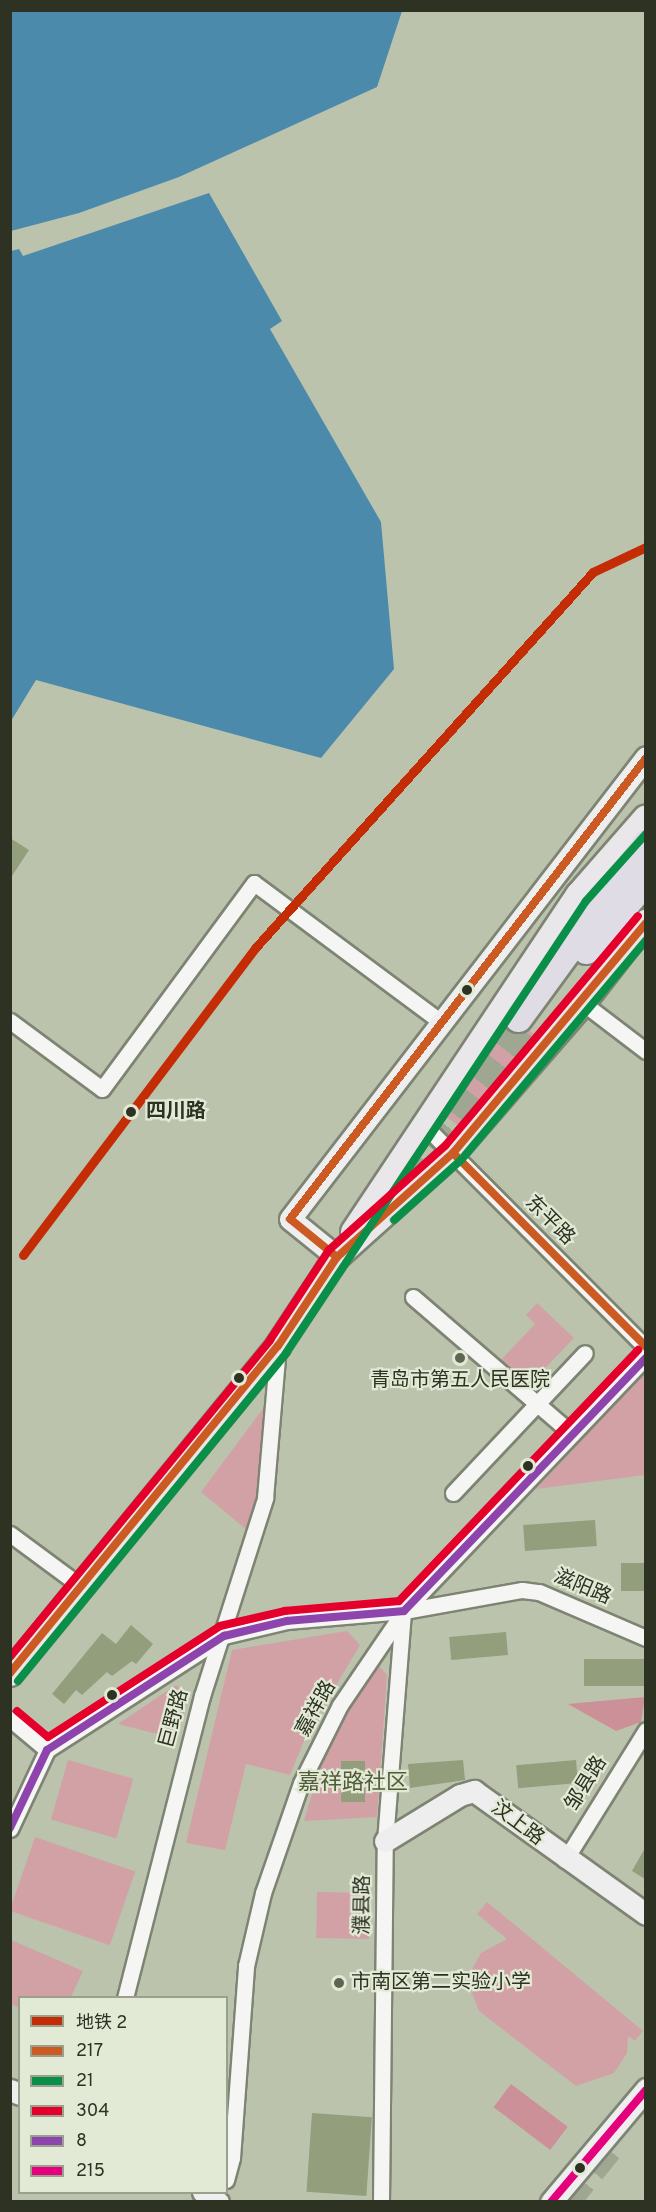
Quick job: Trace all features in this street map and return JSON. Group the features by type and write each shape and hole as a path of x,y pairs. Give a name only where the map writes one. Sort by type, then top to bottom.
{"highway":[{"path":"637,839 522,1020 645,880"}],"main road":[{"path":"637,839 645,809"},
{"path":"10,1674 84,1588 278,1346 422,1123 578,895 637,839 645,817"},
{"path":"337,1257 453,1153 583,1003 645,922"}],"street":[{"path":"337,1257 290,1219 645,757"},
{"path":"10,1021 102,1089 254,883 441,1022"},
{"path":"583,1003 645,1051"},
{"name":"东平路","path":"422,1123 645,1348"},
{"path":"413,1297 572,1434"},
{"name":"巨野路","path":"126,1996 202,1696 224,1636 265,1498 278,1346"},
{"path":"453,1493 585,1353"},
{"name":"嘉祥路","path":"228,2173 232,2158 243,1977 263,1893 301,1783 340,1705 404,1611 645,1357"},
{"path":"10,1534 84,1588"},
{"name":"滋阳路","path":"47,1750 224,1636 286,1621 404,1611 522,1590 539,1592 645,1638"},
{"name":"濮县路","path":"381,2202 385,1841 404,1611"},
{"path":"10,1719 47,1750 10,1829"},
{"name":"邹县路","path":"565,1860 645,1730"},
{"name":"汶上路","path":"385,1841 460,1795 474,1791 565,1860 645,1914"},
{"path":"551,2202 645,2089"},
{"path":"205,2194 219,2202"}],"shaded area":[{"path":"508,1015 534,1034 461,1127 444,1116"},
{"path":"537,1303 574,1338 526,1388 499,1362 535,1324 526,1315"},
{"path":"645,1372 645,1475 536,1489"},
{"path":"268,1402 258,1498 247,1530 201,1492"},
{"path":"347,1631 360,1645 306,1736 290,1775 246,1764 225,1850 186,1843 232,1650"},
{"path":"377,1664 387,1675 377,1817 304,1821 319,1769 345,1713"},
{"path":"176,1685 188,1695 177,1739 118,1724"},
{"path":"645,1697 641,1722 616,1731 568,1704"},
{"path":"68,1760 133,1779 116,1838 51,1820"},
{"path":"35,1837 135,1872 110,1945 10,1911"},
{"path":"317,1892 370,1893 369,1939 316,1938"},
{"path":"487,1902 643,2031 635,2041 628,2036 627,2053 614,2073 576,2086 479,2011 469,1985 471,1971 481,1953 507,1939 477,1914"},
{"path":"11,1940 83,1971 71,1996 18,1996 18,2008 11,2004"},
{"path":"511,2084 568,2127 550,2150 494,2107"}],"water":[{"path":"11,10 402,11 377,87 179,177 79,213 11,231"},
{"path":"209,193 282,321 270,329 381,522 394,669 321,758 36,680 11,721 11,251 19,249 23,256"}],"building":[{"path":"10,838 29,850 10,879"},
{"path":"595,1520 597,1546 525,1551 523,1525"},
{"path":"621,1563 645,1563 645,1591 621,1591"},
{"path":"131,1625 153,1644 136,1664 132,1661 112,1676 107,1672 82,1695 76,1690 64,1704 52,1694 102,1633 116,1644"},
{"path":"506,1632 508,1655 451,1660 449,1637"},
{"path":"584,1659 645,1659 645,1686 584,1686"},
{"path":"463,1760 465,1780 410,1788 408,1764"},
{"path":"576,1760 578,1783 518,1788 516,1765"},
{"path":"341,1761 365,1761 365,1802 341,1802"},
{"path":"645,1848 645,1879 632,1871"},
{"path":"312,2113 372,2117 366,2196 306,2192"}],"tunnel":[{"path":"379,1211 526,1023"},
{"path":"566,2202 609,2149"}],"metro line":[{"name":"2","path":"23,1255 256,947 593,572 646,547"}],"transit line":[{"name":"217","path":"337,1257 290,1219 646,758"},
{"name":"21","path":"18,1681 286,1353 586,901 646,834"},
{"name":"304","path":"10,1657 270,1340 329,1250 445,1146 638,916"},
{"name":"217","path":"10,1673 278,1346 337,1257 453,1153 646,923"},
{"name":"21","path":"394,1220 461,1160 646,940"},
{"name":"217","path":"453,1153 646,1347"},
{"name":"304","path":"17,1711 48,1737 220,1626 285,1611 399,1601 638,1350"},
{"name":"8","path":"404,1611 646,1358"},
{"name":"8","path":"10,1828 47,1750 224,1636 287,1621 404,1611"},
{"name":"215","path":"551,2202 646,2090"}],"place":[{"name":"四川路","path":"131,1112"},
{"name":"青岛市第五人民医院","path":"460,1358"},
{"name":"市南区第二实验小学","path":"339,1983"}],"district":[{"name":"嘉祥路社区","path":"353,1784"}]}
